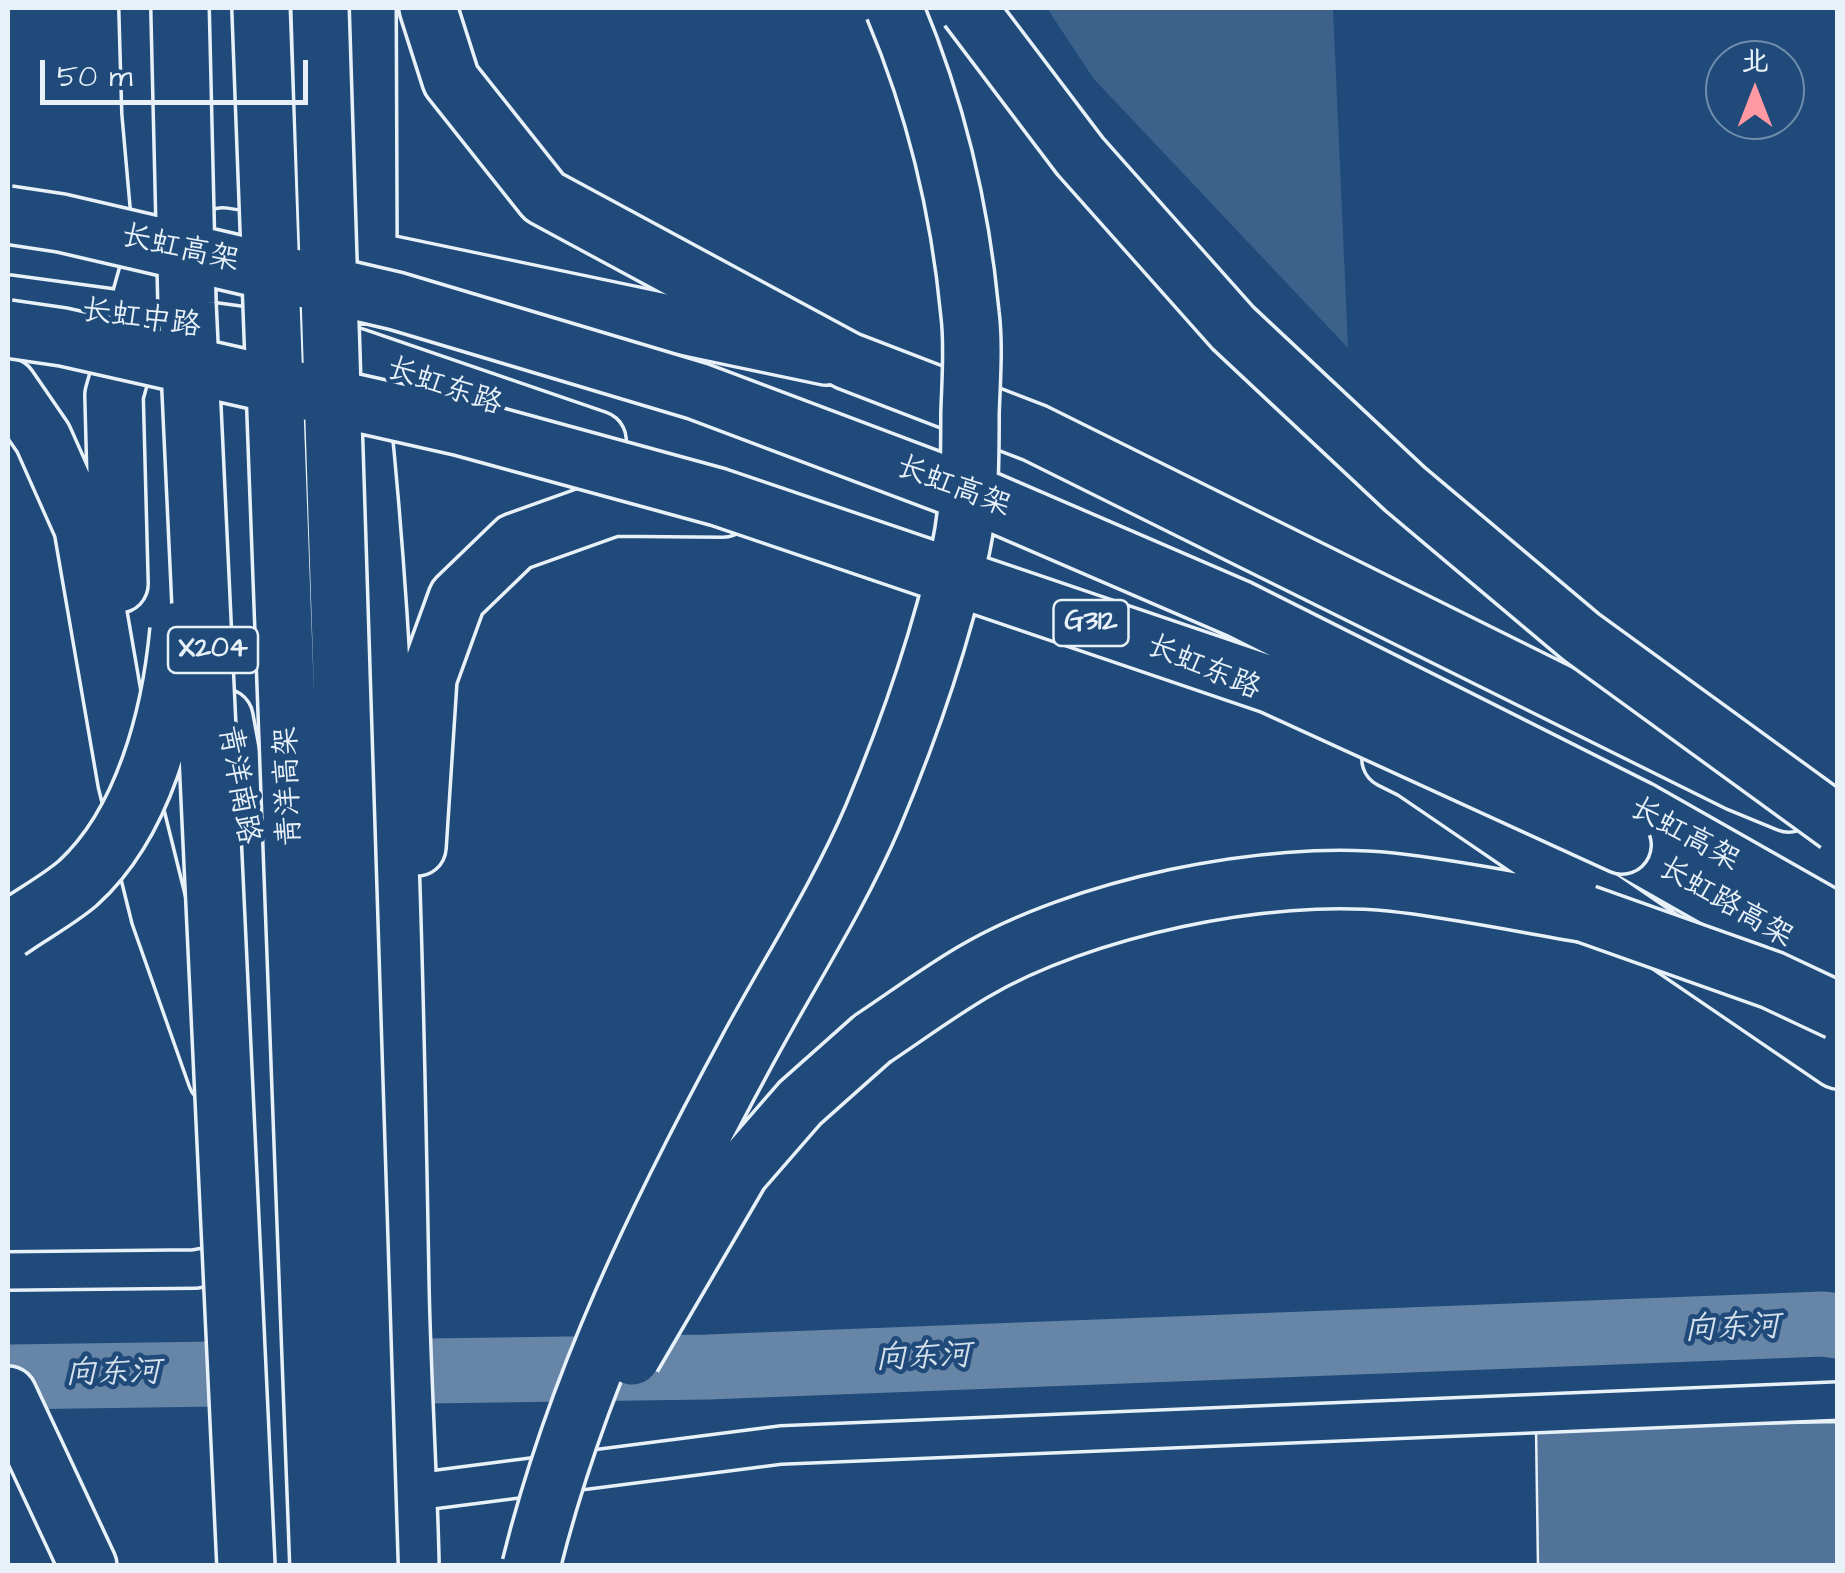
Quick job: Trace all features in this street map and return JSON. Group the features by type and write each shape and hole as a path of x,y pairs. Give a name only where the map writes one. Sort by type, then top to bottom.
{"main road":[{"path":"148,8 151,112 162,228 164,316 246,1566"},
{"path":"8,931 78,883 122,828 162,735 179,635 185,542 164,316 168,8"},
{"path":"123,762 114,395 164,316 180,8"},
{"path":"258,8 274,340"},
{"name":"青洋高架","path":"258,8 319,1566"},
{"path":"322,8 368,271"},
{"name":"青洋高架","path":"322,8 369,1566"},
{"path":"367,8 368,271"},
{"path":"388,8 368,271 355,357 372,500 397,1049 400,1295 410,1566"},
{"path":"428,8 451,80 544,197 848,361 1035,433 1738,782 1838,824"},
{"path":"532,1566 548,1497 592,1373 661,1216 872,819 923,685 962,544 970,450 971,316 950,178 918,66 894,8"},
{"path":"968,8 1080,156 1234,328 1390,476 1581,637 1838,824"},
{"path":"8,185 368,271 848,361"},
{"path":"8,211 268,243 368,271"},
{"name":"长虹高架","path":"8,211 368,271 984,498 1239,609 1639,810 1838,923"},
{"name":"长虹中路","path":"8,304 164,316 274,340"},
{"name":"青洋南路","path":"164,316 220,694 272,985 272,1274 294,1566"},
{"name":"长虹高架","path":"8,329 63,337 462,427 718,498 1272,685 1618,842"},
{"name":"长虹东路","path":"274,340 355,357 794,508 1220,673 1413,770 1838,1060"},
{"path":"8,359 176,372 278,396 462,427"},
{"path":"8,387 43,438 83,528 123,762 160,915 248,1163 272,1274"},
{"path":"397,1049 422,794 428,678 457,598 514,542 613,507 794,508"},
{"name":"长虹路高架","path":"1618,842 1838,968"},
{"path":"541,1566 616,1383 740,1172 800,1102 872,1039 976,970 1082,922 1188,895 1284,882 1388,882 1586,914 1772,980 1838,1011"},
{"path":"8,1395 88,1566"}],"street":[{"path":"8,1271 195,1268 272,1274"},
{"path":"408,1479 781,1445 1838,1401"}],"shaded area":[{"path":"1047,8 1333,8 1348,348 1093,78"}],"building":[{"path":"1838,1422 1838,1566 1538,1566 1536,1428"}],"waterway":[{"name":"向东河","path":"8,1377 708,1367 1838,1326"}]}
